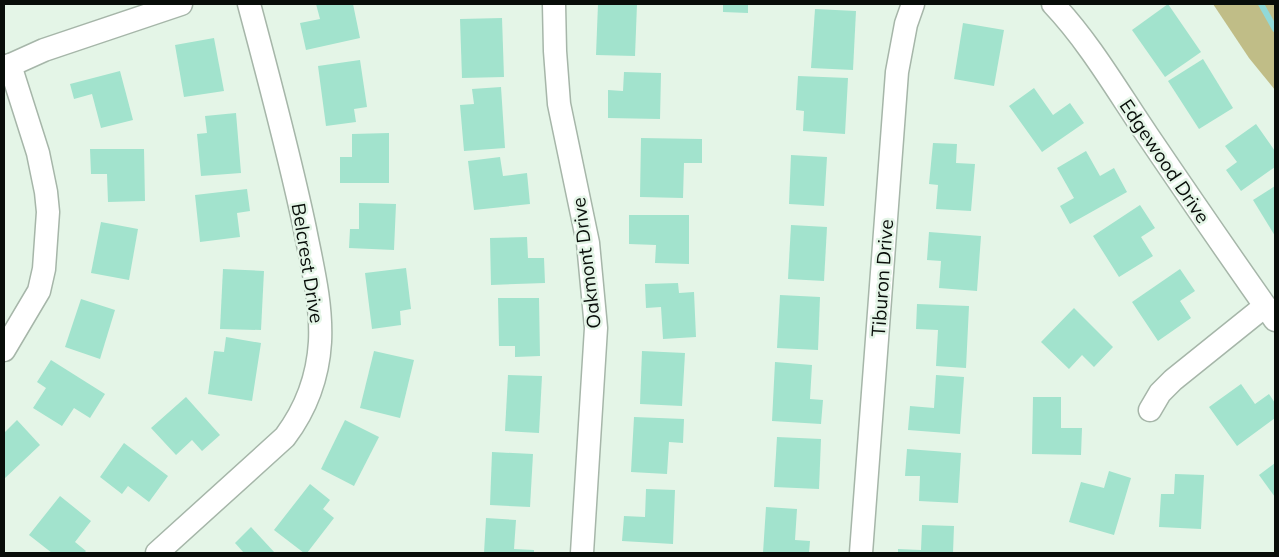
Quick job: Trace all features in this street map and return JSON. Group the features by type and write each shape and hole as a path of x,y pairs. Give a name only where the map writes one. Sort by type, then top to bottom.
{"street":[{"path":"4,350 39,291 44,270 48,212 38,153 7,66 44,50 180,4"},
{"name":"Belcrest Drive","path":"157,553 285,436 293,426 307,400 316,366 320,342 320,320 309,250 296,188 250,4"},
{"name":"Oakmont Drive","path":"554,4 555,51 560,104 588,243 596,328 582,553"},
{"name":"Tiburon Drive","path":"861,553 897,72 903,39 913,4"},
{"name":"Edgewood Drive","path":"1053,4 1064,14 1094,56 1215,236 1270,313"},
{"path":"1150,410 1160,394 1173,380 1270,313"}],"shaded area":[{"path":"1213,4 1275,4 1275,90 1249,58"}],"building":[{"path":"316,4 353,4 360,38 306,50 300,23 320,19"},
{"path":"598,4 637,4 635,56 596,55"},
{"path":"723,4 748,4 748,13 723,12"},
{"path":"1168,4 1201,52 1165,77 1132,30"},
{"path":"815,9 856,11 853,70 811,68"},
{"path":"502,18 504,77 462,78 460,19"},
{"path":"963,23 1004,30 994,86 954,79"},
{"path":"214,38 224,91 184,97 175,45"},
{"path":"1203,59 1233,108 1199,129 1168,81"},
{"path":"360,60 367,107 354,109 356,122 326,126 318,66"},
{"path":"120,71 133,120 101,128 92,94 74,99 70,84"},
{"path":"624,72 661,73 660,119 608,118 608,90 623,91"},
{"path":"798,76 848,78 845,134 803,131 804,111 796,110"},
{"path":"501,87 505,148 464,151 460,105 474,104 472,89"},
{"path":"1034,88 1053,115 1070,103 1084,123 1042,152 1009,106"},
{"path":"236,113 241,173 201,176 197,134 207,133 205,116"},
{"path":"1256,124 1275,151 1275,167 1241,191 1226,170 1237,162 1225,146"},
{"path":"389,133 389,183 340,183 340,157 352,157 352,134"},
{"path":"641,138 702,139 702,163 684,163 683,198 640,197"},
{"path":"933,143 957,144 956,163 975,164 971,211 936,209 938,185 929,184"},
{"path":"90,149 144,149 145,201 108,202 107,174 91,174"},
{"path":"1086,151 1100,176 1114,168 1127,192 1070,224 1060,206 1074,198 1057,168"},
{"path":"791,155 827,157 824,206 789,204"},
{"path":"500,157 503,176 527,173 530,204 474,210 468,161"},
{"path":"1275,186 1275,236 1253,200"},
{"path":"247,189 250,211 237,213 240,237 200,242 195,195"},
{"path":"359,203 396,204 394,250 349,248 350,229 359,229"},
{"path":"1140,205 1155,228 1141,237 1153,256 1119,277 1093,236"},
{"path":"629,215 689,215 689,264 655,263 656,245 629,244"},
{"path":"101,222 138,229 129,280 91,273"},
{"path":"791,225 827,227 824,281 788,279"},
{"path":"929,232 981,236 977,291 939,288 941,261 927,260"},
{"path":"527,237 528,258 544,258 545,283 491,285 490,238"},
{"path":"406,268 411,309 400,311 401,325 372,329 365,273"},
{"path":"223,269 264,271 261,330 220,329"},
{"path":"1180,269 1195,291 1180,301 1191,318 1158,341 1132,302"},
{"path":"678,283 679,293 694,292 696,337 663,339 661,307 646,308 645,284"},
{"path":"780,295 820,297 818,350 777,348"},
{"path":"498,298 539,298 540,356 515,357 515,346 499,346"},
{"path":"81,299 115,310 100,359 65,347"},
{"path":"917,304 969,306 966,368 936,366 938,330 916,329"},
{"path":"1074,308 1113,347 1094,367 1082,355 1069,369 1041,342"},
{"path":"226,337 261,343 252,401 208,394 214,351 224,352"},
{"path":"374,351 414,360 400,418 360,408"},
{"path":"642,351 685,353 682,406 640,404"},
{"path":"51,360 105,394 90,418 74,408 62,426 33,408 46,388 37,382"},
{"path":"775,362 812,365 810,399 823,400 821,424 772,421"},
{"path":"508,375 542,376 539,433 505,431"},
{"path":"936,375 964,377 960,434 908,430 910,406 934,408"},
{"path":"1241,384 1255,404 1269,394 1275,403 1275,418 1237,446 1209,407"},
{"path":"186,397 220,435 202,451 192,440 176,455 151,428"},
{"path":"1033,397 1061,397 1061,428 1082,428 1081,455 1032,454"},
{"path":"634,417 684,419 683,443 669,442 667,474 631,472"},
{"path":"17,420 40,445 4,479 4,433"},
{"path":"345,420 379,437 354,486 321,469"},
{"path":"777,437 821,439 819,489 774,487"},
{"path":"124,443 168,476 149,502 128,486 122,494 100,477"},
{"path":"907,449 961,453 958,503 919,501 920,476 905,476"},
{"path":"492,452 533,454 530,507 490,505"},
{"path":"1275,463 1275,497 1259,475"},
{"path":"1109,471 1131,478 1114,535 1069,522 1081,482 1104,488"},
{"path":"1175,474 1204,475 1201,529 1159,527 1161,494 1174,494"},
{"path":"310,484 330,500 323,509 334,518 307,553 304,553 274,530"},
{"path":"646,489 675,490 673,544 622,541 624,516 645,517"},
{"path":"60,496 91,521 75,542 86,551 84,553 52,553 29,535"},
{"path":"766,507 797,509 795,540 810,541 809,553 763,553"},
{"path":"486,518 516,520 514,549 534,550 534,553 484,553"},
{"path":"922,525 954,526 953,553 898,553 898,549 921,550"},
{"path":"251,527 275,553 244,553 235,543"}],"waterway":[{"path":"1261,4 1275,29"}]}
